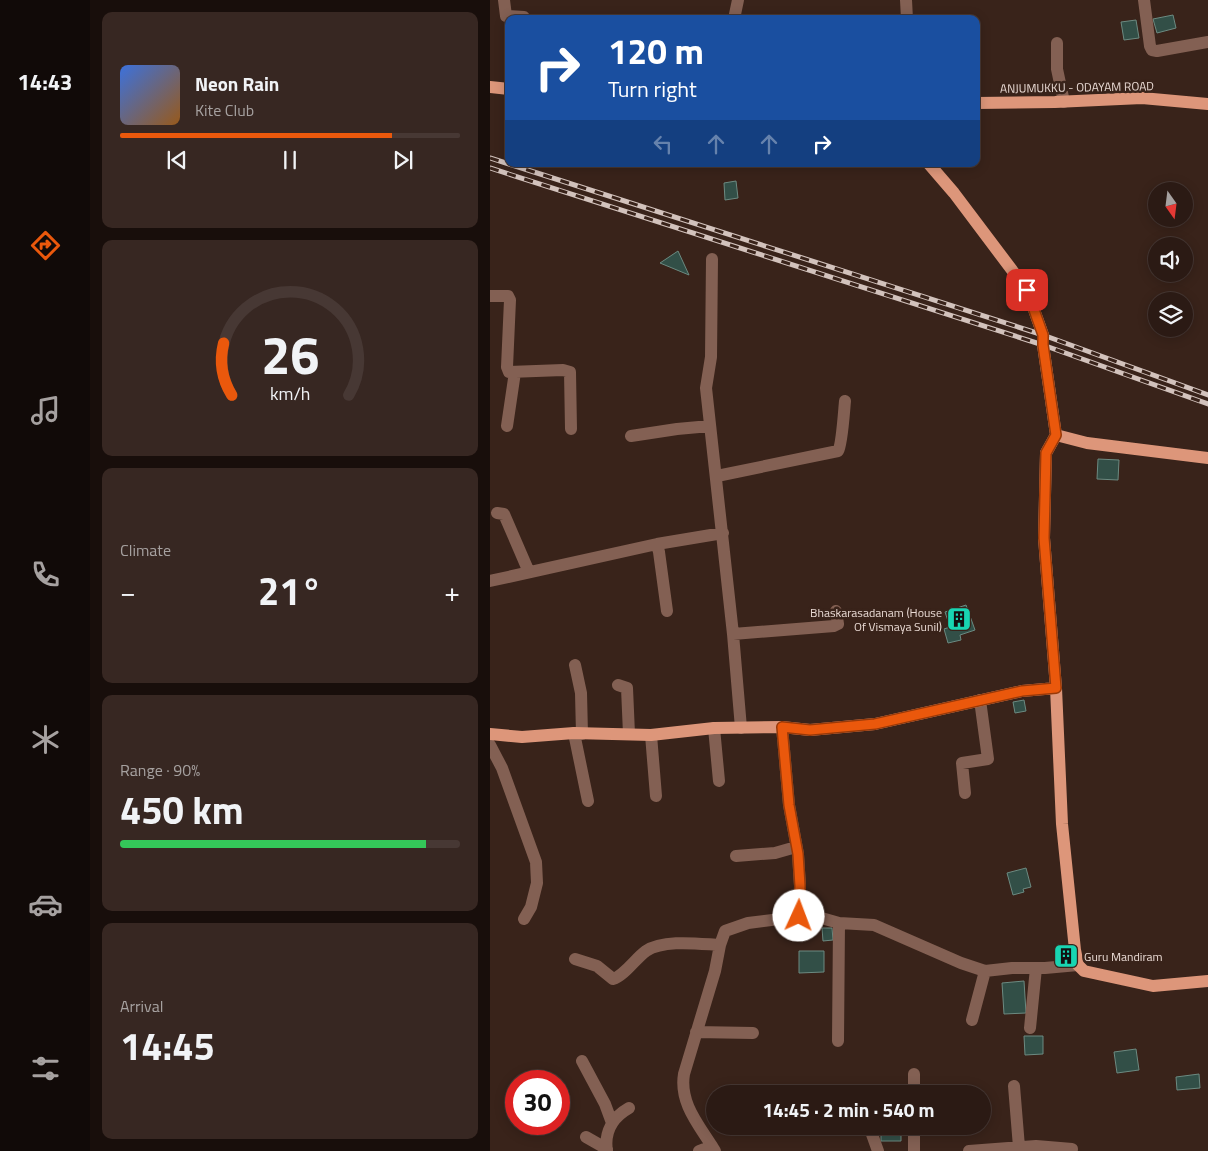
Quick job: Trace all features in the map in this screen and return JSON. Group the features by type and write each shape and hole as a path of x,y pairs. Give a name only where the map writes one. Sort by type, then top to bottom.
{"main road":[{"path":"490,87 505,89"},
{"name":"ANJUMUKKU - ODAYAM ROAD","path":"980,103 1064,102 1142,98 1208,104"},
{"path":"932,167 954,192 1027,290 1043,335 1056,435 1046,453 1044,538 1056,688 1062,824 1078,965 1084,971 1153,986 1208,981"},
{"path":"1056,435 1087,443 1208,458"},
{"path":"490,734 522,737 578,733 650,735 714,728 782,727 810,730 875,724 1022,691 1056,688"}],"street":[{"path":"504,0 506,15"},
{"path":"735,15 738,0"},
{"path":"906,0 907,15"},
{"path":"1144,0 1152,50 1157,51 1208,42"},
{"path":"1057,43 1058,68 1064,102"},
{"path":"712,259 711,356 706,388 723,533 741,728"},
{"path":"490,296 508,296 510,300 507,367 509,372 563,370 570,372 571,429"},
{"path":"507,426 516,372"},
{"path":"717,476 838,451 842,444 842,421 845,401"},
{"path":"631,436 677,428 710,426"},
{"path":"497,513 504,514 529,572"},
{"path":"490,580 657,544 723,533"},
{"path":"657,544 668,611"},
{"path":"733,634 834,626 838,624 836,611"},
{"path":"575,665 581,693 578,733 588,802"},
{"path":"618,685 627,688 630,734"},
{"path":"965,793 962,763 988,760 980,700"},
{"path":"782,727 789,805 800,886 799,916"},
{"path":"714,728 719,781"},
{"path":"650,735 656,796"},
{"path":"490,745 502,768 536,862 538,883 524,919"},
{"path":"736,856 768,854 796,847"},
{"path":"699,1151 713,1148 687,1106 682,1086 725,931 748,923 811,915 839,923 874,925 961,963 985,971 1078,965"},
{"path":"838,1041 839,923"},
{"path":"576,959 597,966 613,979 618,978 648,950 677,942 720,945"},
{"path":"1030,1028 1036,968"},
{"path":"972,1020 985,971"},
{"path":"696,1032 753,1033"},
{"path":"582,1061 605,1104 612,1124"},
{"path":"914,1074 914,1085"},
{"path":"1014,1086 1019,1147"},
{"path":"607,1150 607,1134 612,1124 615,1119 629,1108"},
{"path":"872,1135 878,1151"},
{"path":"914,1135 914,1151"},
{"path":"586,1137 607,1150"},
{"path":"969,1151 1036,1146 1072,1149"}],"building":[{"path":"1173,15 1176,28 1157,33 1153,19"},
{"path":"1136,20 1139,38 1124,40 1121,22"},
{"path":"736,181 738,198 725,200 724,183"},
{"path":"678,251 689,275 660,263"},
{"path":"1098,459 1119,460 1118,480 1097,479"},
{"name":"Bhaskarasadanam (House Of Vismaya Sunil)","path":"966,605 975,630 960,635 961,640 948,643 944,629 950,627 945,612"},
{"path":"1024,700 1026,711 1015,713 1013,702"},
{"path":"1026,868 1031,887 1023,889 1024,892 1013,895 1007,873"},
{"path":"822,928 832,928 833,940 823,941"},
{"path":"799,951 824,951 824,972 799,973"},
{"path":"1024,981 1026,1013 1004,1014 1002,983"},
{"path":"1024,1036 1043,1036 1043,1054 1025,1055"},
{"path":"1136,1049 1139,1070 1117,1073 1114,1052"},
{"path":"1199,1074 1200,1088 1177,1090 1176,1077"},
{"path":"881,1135 901,1135 901,1141 881,1141"}],"railway":[{"path":"490,158 505,163"},
{"path":"518,167 1043,335 1208,395"},
{"path":"490,168 1043,345 1208,404"}],"place":[{"name":"Bhaskarasadanam (House Of Vismaya Sunil)","path":"959,619"},
{"name":"Guru Mandiram","path":"1066,956"}],"route":[{"path":"799,916 798,854 789,805 782,727 810,730 875,724 1022,691 1056,688 1044,538 1046,453 1056,435 1043,335 1027,290"}]}
